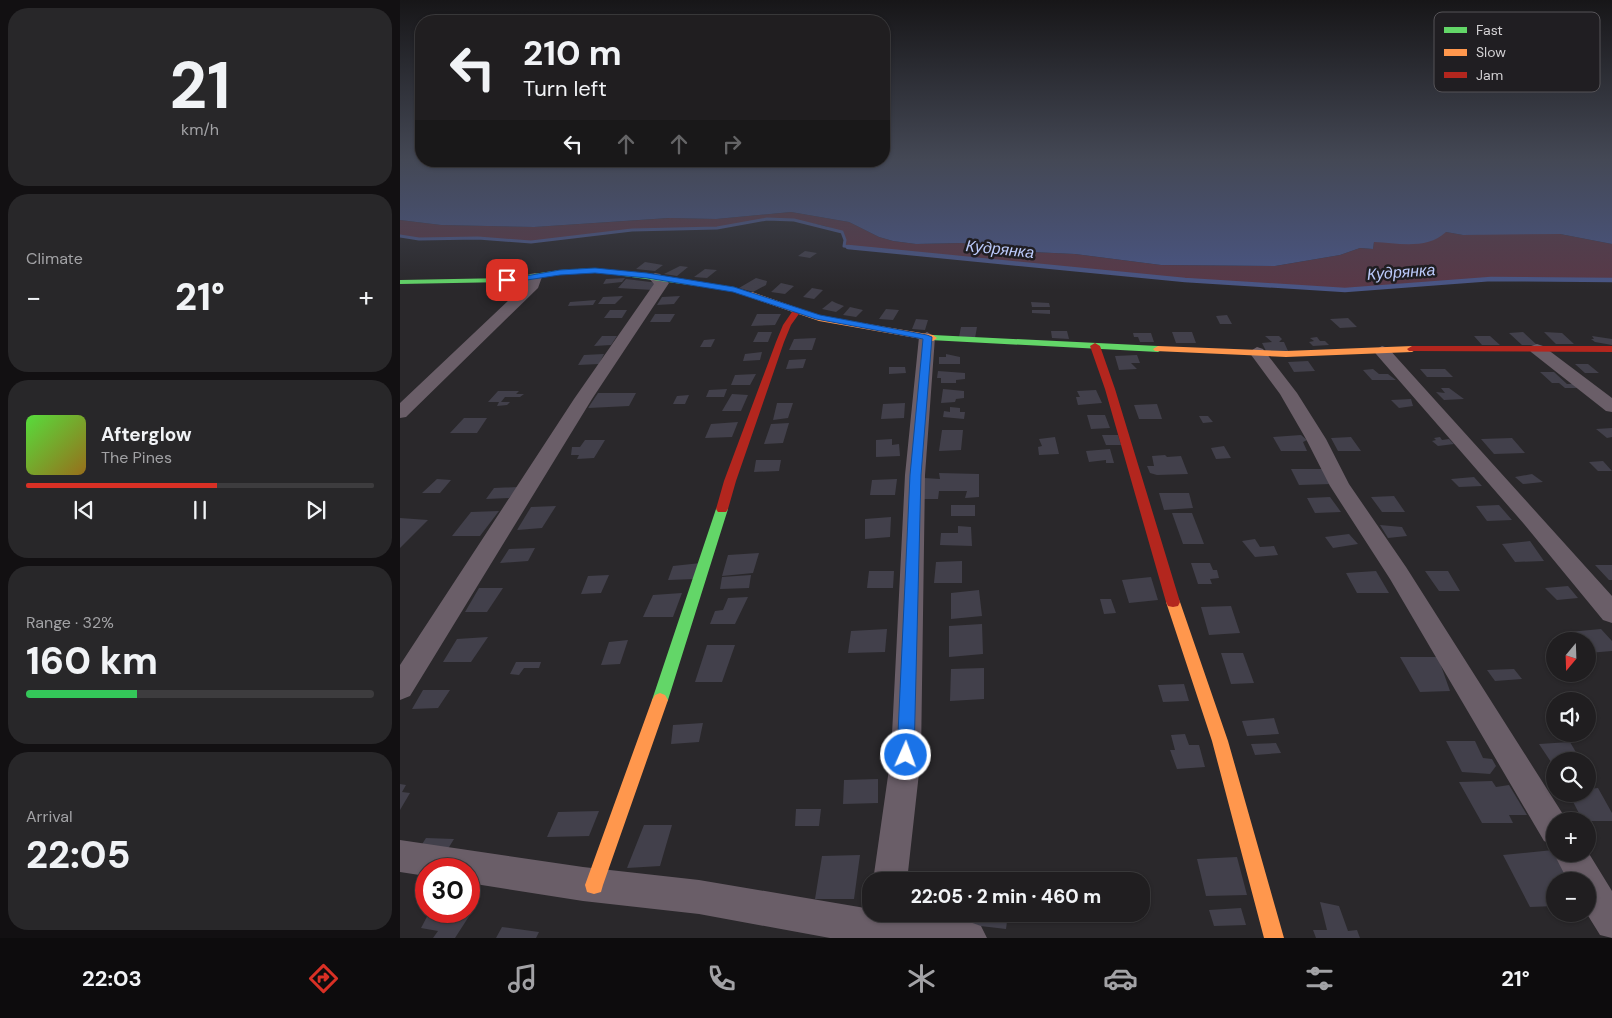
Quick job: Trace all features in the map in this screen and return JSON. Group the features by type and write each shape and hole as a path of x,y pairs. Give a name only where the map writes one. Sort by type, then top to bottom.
{"street":[{"path":"400,282 507,280 595,270 734,289 819,318 927,337 1094,346 1327,354 1382,351 1612,350"},
{"path":"400,413 532,285 535,277"},
{"path":"400,688 583,399 662,283 655,277"},
{"path":"594,885 655,715 714,540 730,481 780,342 787,325 797,311"},
{"path":"891,872 906,755 915,475 927,337"},
{"path":"1094,346 1110,389 1179,623 1220,741 1274,938"},
{"path":"1537,349 1612,408"},
{"path":"1382,351 1532,519 1612,613"},
{"path":"1258,352 1288,393 1316,440 1340,486 1398,573 1546,815"},
{"path":"400,856 594,885 699,897 842,923 862,922"},
{"path":"1596,897 1612,923"},
{"path":"893,922 969,938"}],"shaded area":[{"path":"791,212 849,222 879,237 893,241 916,244 962,243 1010,251 1075,254 1161,265 1275,266 1340,255 1360,248 1373,249 1374,242 1446,232 1463,235 1503,233 1560,234 1612,244 1612,280 1491,279 1345,290 1185,280 862,249 844,246 845,240 842,232 825,226 794,220 767,219 717,228 632,230 531,242 478,238 419,239 400,236 400,220 441,225 534,227 670,218 716,219"}],"water":[{"path":"400,203 1612,203 1612,244 1560,234 1463,235 1446,232 1438,238 1421,243 1374,242 1373,249 1360,248 1340,255 1275,266 1161,265 1075,254 1010,251 962,243 916,244 893,241 879,237 849,222 791,212 716,219 669,218 534,227 441,225 400,220"}],"building":[{"path":"805,251 817,253 810,258 798,256"},
{"path":"645,262 663,265 655,271 636,269"},
{"path":"680,266 688,267 677,276 664,274"},
{"path":"705,269 717,270 707,278 694,277"},
{"path":"625,278 622,282 603,284 606,279"},
{"path":"756,278 767,281 766,285 753,292 739,288"},
{"path":"626,279 659,283 653,290 618,288"},
{"path":"781,283 794,286 785,294 771,292"},
{"path":"812,288 823,290 814,299 803,297"},
{"path":"623,296 615,304 598,304 603,297"},
{"path":"680,296 674,304 657,305 662,297"},
{"path":"596,300 593,305 568,306 570,302"},
{"path":"832,301 844,306 836,312 822,309"},
{"path":"1031,302 1049,303 1050,307 1032,307"},
{"path":"850,307 863,310 856,317 843,315"},
{"path":"886,309 899,310 893,320 879,319"},
{"path":"610,310 627,310 622,318 604,318"},
{"path":"1032,310 1050,310 1050,314 1032,313"},
{"path":"655,314 675,314 670,322 650,322"},
{"path":"757,314 781,314 775,325 751,326"},
{"path":"1227,315 1232,324 1220,324 1216,316"},
{"path":"1348,318 1357,327 1340,328 1330,319"},
{"path":"916,319 928,320 925,330 912,329"},
{"path":"961,327 977,327 975,338 959,337"},
{"path":"1051,331 1067,331 1069,339 1052,338"},
{"path":"758,332 772,332 768,342 753,342"},
{"path":"1172,332 1192,332 1196,343 1176,343"},
{"path":"1523,332 1537,345 1522,345 1509,333"},
{"path":"1544,332 1562,333 1574,344 1556,344"},
{"path":"1133,333 1151,333 1154,342 1140,342 1138,337 1134,337"},
{"path":"602,336 617,336 611,345 594,346"},
{"path":"1265,336 1279,336 1282,339 1279,342 1284,342 1288,351 1266,351 1262,343 1272,342"},
{"path":"1474,336 1490,336 1500,345 1482,345"},
{"path":"1592,336 1612,339 1612,345 1595,342 1591,339 1594,339"},
{"path":"1317,337 1320,341 1325,341 1329,345 1313,346 1309,342 1314,341 1310,338"},
{"path":"816,338 812,350 789,350 794,339"},
{"path":"715,339 711,347 700,347 704,340"},
{"path":"762,352 760,360 743,361 745,354"},
{"path":"604,354 599,364 578,365 584,355"},
{"path":"946,354 960,357 960,364 939,364 939,357 946,357"},
{"path":"1137,355 1140,363 1131,363 1137,369 1119,370 1115,356"},
{"path":"806,359 803,368 786,369 789,360"},
{"path":"1308,361 1315,371 1294,372 1288,362"},
{"path":"1575,364 1588,364 1599,373 1585,373"},
{"path":"889,367 905,367 906,373 889,374"},
{"path":"1373,369 1379,374 1388,374 1396,380 1372,380 1363,370"},
{"path":"1420,369 1445,369 1453,377 1427,377"},
{"path":"938,371 965,373 965,379 956,380 956,383 941,383 941,378 937,378"},
{"path":"1540,372 1554,372 1567,384 1573,384 1577,388 1565,388 1559,383 1552,383"},
{"path":"756,374 750,385 731,385 735,375"},
{"path":"1441,388 1449,388 1464,399 1444,400 1436,392 1445,393"},
{"path":"727,389 724,397 706,397 709,390"},
{"path":"943,389 964,391 964,398 956,399 955,402 941,403"},
{"path":"1096,390 1102,403 1078,405 1076,397 1080,397 1077,391"},
{"path":"498,391 519,391 516,394 524,394 520,397 505,397 501,402 510,402 507,405 497,406 499,402 488,402"},
{"path":"598,393 636,393 629,406 588,408"},
{"path":"732,394 748,395 741,411 722,411"},
{"path":"689,395 685,404 673,404 677,396"},
{"path":"1411,399 1413,406 1399,408 1391,400"},
{"path":"777,403 793,403 788,418 773,420"},
{"path":"905,403 904,418 881,419 883,404"},
{"path":"1157,404 1162,419 1139,419 1134,405"},
{"path":"950,407 960,408 960,412 965,412 964,419 943,417 944,411 950,412"},
{"path":"1087,415 1105,415 1110,428 1091,429"},
{"path":"1199,416 1208,416 1213,422 1203,423"},
{"path":"464,418 487,418 477,433 450,433"},
{"path":"738,422 732,437 705,438 711,424"},
{"path":"789,423 783,443 764,444 771,424"},
{"path":"1612,428 1612,437 1607,438 1596,429"},
{"path":"942,430 963,430 961,450 939,451"},
{"path":"1102,435 1118,435 1121,445 1106,445"},
{"path":"1301,435 1307,440 1303,442 1307,451 1281,451 1273,437"},
{"path":"1055,437 1059,454 1039,455 1038,447 1042,446 1039,439"},
{"path":"1351,437 1361,451 1338,451 1331,438"},
{"path":"1440,437 1442,440 1449,439 1454,444 1438,446 1432,441 1436,440 1434,438"},
{"path":"1512,438 1525,453 1494,454 1481,439"},
{"path":"892,439 892,445 899,444 900,456 876,457 876,440"},
{"path":"585,440 605,440 594,458 577,459 579,455 571,455 572,447 580,447"},
{"path":"1224,446 1231,458 1216,459 1211,448"},
{"path":"1110,449 1114,463 1106,463 1106,460 1089,462 1086,451"},
{"path":"1165,455 1167,457 1181,456 1188,474 1157,475 1150,473 1147,466 1154,466 1152,456"},
{"path":"756,460 781,460 779,471 754,472"},
{"path":"1603,461 1612,471 1598,471 1589,462"},
{"path":"1291,469 1323,469 1331,484 1299,485"},
{"path":"939,473 979,474 979,497 965,498 967,491 939,491 938,499 923,499 924,478 940,479"},
{"path":"1532,474 1543,482 1523,484 1515,477"},
{"path":"1474,477 1482,486 1459,487 1451,479"},
{"path":"437,479 451,480 440,493 422,493"},
{"path":"897,479 895,495 870,495 872,480"},
{"path":"518,487 509,498 486,499 494,488"},
{"path":"1159,493 1189,493 1193,508 1164,510"},
{"path":"1394,496 1405,512 1382,512 1371,497"},
{"path":"1330,497 1341,512 1315,513 1307,498"},
{"path":"951,505 975,505 975,516 951,516"},
{"path":"1499,505 1512,520 1487,521 1476,506"},
{"path":"556,506 542,528 517,530 531,507"},
{"path":"499,511 480,536 452,536 471,512"},
{"path":"1172,513 1192,513 1204,544 1183,544"},
{"path":"891,517 890,537 865,539 865,519"},
{"path":"400,518 428,520 400,548"},
{"path":"1380,525 1402,527 1407,536 1388,538"},
{"path":"958,526 971,527 972,546 940,545 941,533 958,533"},
{"path":"1349,534 1358,544 1333,548 1325,537"},
{"path":"1255,539 1260,547 1274,546 1278,555 1255,557 1242,541"},
{"path":"1530,541 1544,561 1515,562 1502,544"},
{"path":"535,548 528,561 500,563 509,549"},
{"path":"759,553 753,573 722,576 728,555"},
{"path":"962,561 962,583 934,583 936,562"},
{"path":"701,563 695,579 668,580 673,566"},
{"path":"1191,563 1210,563 1213,570 1217,570 1219,578 1210,579 1212,584 1198,584"},
{"path":"1595,565 1612,565 1612,580 1609,580"},
{"path":"869,571 894,571 893,588 867,588"},
{"path":"1376,571 1389,593 1357,593 1346,573"},
{"path":"1425,571 1448,571 1460,591 1439,591"},
{"path":"609,575 601,593 581,594 588,576"},
{"path":"751,575 749,588 720,589 722,577"},
{"path":"1151,577 1158,600 1129,603 1122,580"},
{"path":"1568,586 1578,598 1557,600 1545,588"},
{"path":"479,588 503,588 487,612 465,612"},
{"path":"979,590 982,616 951,619 951,593"},
{"path":"682,593 673,617 643,617 653,595"},
{"path":"748,597 735,624 710,624 715,611 723,610 728,598"},
{"path":"1100,599 1111,599 1116,613 1104,614"},
{"path":"1231,606 1240,633 1209,635 1201,607"},
{"path":"982,624 983,654 949,657 949,626"},
{"path":"887,629 885,652 848,653 851,631"},
{"path":"1601,629 1612,641 1612,651 1596,652 1596,632 1569,632"},
{"path":"488,637 471,662 443,662 457,639"},
{"path":"628,640 620,664 601,665 609,642"},
{"path":"707,645 735,645 722,682 695,682"},
{"path":"1221,653 1243,653 1254,683 1231,684"},
{"path":"1400,657 1438,657 1450,691 1420,692"},
{"path":"516,662 541,662 539,668 524,668 519,675 510,674"},
{"path":"984,668 984,699 950,701 951,669"},
{"path":"1514,669 1522,679 1495,681 1487,670"},
{"path":"1184,684 1189,701 1163,702 1158,685"},
{"path":"423,690 450,690 438,708 412,709"},
{"path":"1274,718 1279,734 1247,736 1242,721"},
{"path":"703,723 699,742 671,744 673,725"},
{"path":"1185,734 1189,745 1199,745 1205,767 1177,769 1170,750 1175,750 1171,735"},
{"path":"1446,741 1475,741 1483,758 1492,759 1496,766 1490,774 1462,772"},
{"path":"1570,742 1576,752 1546,752 1546,754 1539,744"},
{"path":"1276,743 1281,753 1255,755 1251,744"},
{"path":"878,779 878,803 843,804 844,780"},
{"path":"1492,781 1496,787 1509,785 1527,815 1509,815 1513,823 1482,823 1459,782"},
{"path":"400,784 406,785 402,792 410,793 400,810"},
{"path":"1596,788 1598,788 1612,813 1612,821 1596,821 1596,812 1578,812 1573,802 1596,802"},
{"path":"796,809 821,809 819,826 795,826"},
{"path":"599,811 589,836 547,837 558,812"},
{"path":"644,825 672,825 660,866 627,868"},
{"path":"426,838 454,839 443,857 415,855"},
{"path":"1546,851 1546,862 1561,862 1567,872 1546,872 1546,906 1530,907 1503,855"},
{"path":"860,855 854,899 815,899 822,856"},
{"path":"1237,857 1247,895 1206,896 1197,859"},
{"path":"1320,902 1339,906 1348,931 1357,930 1360,938 1316,938 1313,930 1327,930"},
{"path":"1241,908 1246,925 1214,926 1209,910"},
{"path":"963,922 1007,922 1006,929 963,924"},
{"path":"424,923 465,923 455,938 433,938 438,931 421,928"},
{"path":"502,927 539,932 536,938 496,938"}],"waterway":[{"name":"Кудрянка","path":"400,236 419,239 478,238 531,242 632,230 717,228 767,219 794,220 842,232 845,240 844,246 853,247"},
{"name":"Кудрянка","path":"848,247 853,247"},
{"name":"Кудрянка","path":"853,247 1185,280 1345,290 1491,279 1612,280"}],"traffic: fast":[{"path":"400,282 507,280 560,272 595,270 734,289 749,294"},
{"path":"933,338 1158,349"},
{"path":"660,700 722,509"}],"traffic: slow":[{"path":"749,294 819,318 933,338"},
{"path":"1158,349 1286,354 1412,349"},
{"path":"1173,602 1220,741 1274,938"},
{"path":"594,885 660,700"}],"traffic: jam":[{"path":"722,509 730,481 780,342 787,325 797,311"},
{"path":"1095,346 1110,389 1173,602"},
{"path":"1412,349 1612,349"}],"route":[{"path":"507,280 560,272 595,270 647,275 734,289 819,318 927,337 925,342 915,475 906,755"}]}
